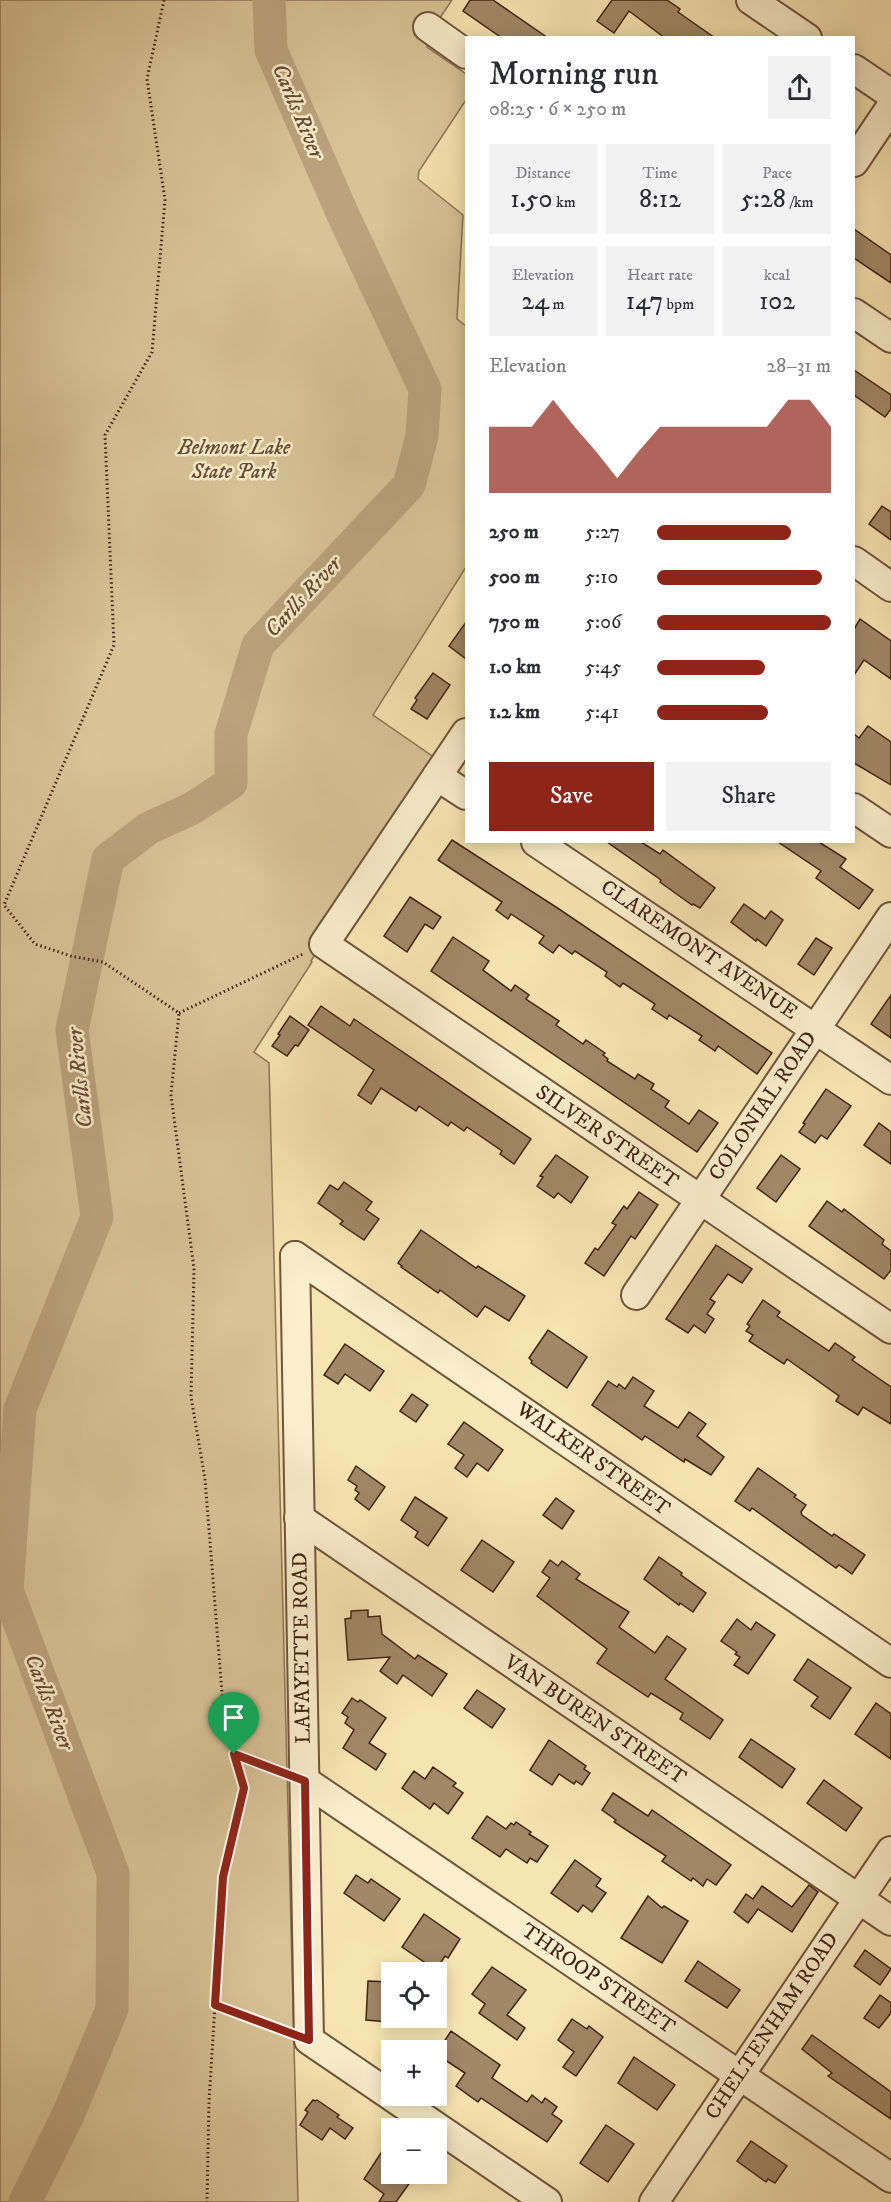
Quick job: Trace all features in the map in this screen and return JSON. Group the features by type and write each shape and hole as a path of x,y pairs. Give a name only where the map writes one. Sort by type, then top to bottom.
{"street":[{"path":"751,0 804,36"},
{"path":"428,27 465,53"},
{"path":"855,70 891,94"},
{"path":"855,161 891,107"},
{"path":"855,314 891,338"},
{"path":"855,562 891,586"},
{"path":"324,944 465,734"},
{"path":"437,776 465,794"},
{"path":"855,809 891,833"},
{"name":"CLAREMONT AVENUE","path":"537,843 891,1080"},
{"name":"COLONIAL ROAD","path":"636,1295 891,917"},
{"name":"SILVER STREET","path":"324,944 891,1329"},
{"name":"LAFAYETTE ROAD","path":"295,1256 309,2040"},
{"name":"WALKER STREET","path":"295,1256 891,1663"},
{"name":"VAN BUREN STREET","path":"299,1518 891,1921"},
{"name":"THROOP STREET","path":"305,1781 891,2178"},
{"name":"CHELTENHAM ROAD","path":"654,2202 891,1851"},
{"path":"309,2040 548,2202"}],"path":[{"path":"164,0 147,79 165,200 152,352 105,435 114,645 4,905 35,944 71,956 103,962 179,1013"},
{"path":"179,1013 324,944"},
{"path":"179,1013 171,1095 194,1269 191,1397 205,1479 224,1718 244,1788 223,1877 209,2101 207,2202"},
{"path":"234,1754 305,1781"},
{"path":"215,2005 309,2040"}],"green space":[{"name":"Belmont Lake State Park","path":"0,0 452,0 427,37 427,47 465,73 465,102 419,171 418,179 463,215 457,319 465,325 465,569 373,715 438,760 254,1052 269,1063 298,2202 0,2202"}],"building":[{"path":"470,0 493,0 545,36 499,36 463,11"},
{"path":"612,0 667,0 680,9 678,12 712,36 662,36 629,11 614,33 597,21"},
{"path":"855,230 891,255 891,283 855,259"},
{"path":"855,371 891,395 891,409 885,417 855,396"},
{"path":"882,506 891,512 891,540 869,524"},
{"path":"860,619 891,641 891,679 864,660 855,674 855,627"},
{"path":"465,623 465,658 449,646"},
{"path":"433,673 450,685 427,719 411,709 417,700 415,698"},
{"path":"868,726 891,742 891,785 855,764 855,735 859,738"},
{"path":"452,840 556,907 772,1053 757,1074 718,1046 715,1051 699,1040 702,1036 669,1015 667,1019 652,1009 655,1004 623,983 620,987 605,976 607,972 575,951 572,954 559,945 553,953 539,943 544,936 511,914 508,919 496,910 502,902 438,860"},
{"path":"608,843 643,843 660,854 663,850 715,888 700,908 692,905 660,882 661,880"},
{"path":"779,843 821,843 846,859 840,867 873,890 859,909 816,878 821,871"},
{"path":"410,897 441,917 433,929 425,924 407,952 384,936"},
{"path":"744,904 765,919 771,911 783,920 766,946 731,922"},
{"path":"453,937 489,961 483,970 511,991 515,985 529,995 526,999 559,1021 556,1025 583,1044 586,1040 605,1053 603,1055 608,1059 607,1061 635,1079 638,1074 654,1084 651,1089 669,1101 665,1107 689,1124 699,1110 718,1123 697,1152 431,971"},
{"path":"816,938 832,948 814,975 798,964"},
{"path":"891,995 891,1038 871,1024"},
{"path":"321,1006 350,1026 354,1019 531,1139 514,1164 500,1154 502,1151 467,1127 464,1131 451,1122 448,1126 419,1106 416,1111 381,1088 371,1104 358,1095 374,1070 308,1025"},
{"path":"290,1016 309,1030 298,1046 295,1045 287,1056 272,1046"},
{"path":"826,1089 851,1106 827,1139 821,1135 815,1143 799,1132"},
{"path":"879,1123 891,1132 891,1164 864,1145"},
{"path":"556,1155 588,1177 571,1203 558,1193 554,1198 537,1186 543,1177 540,1176"},
{"path":"781,1155 800,1169 776,1202 757,1188"},
{"path":"344,1182 372,1202 366,1210 379,1219 364,1240 340,1224 343,1221 318,1203 330,1185 338,1190"},
{"path":"639,1192 658,1205 635,1239 631,1236 604,1276 585,1263 595,1248 598,1250 616,1225 612,1223 624,1206 627,1209"},
{"path":"827,1201 842,1212 844,1209 884,1240 882,1244 891,1251 891,1270 884,1279 809,1226"},
{"path":"421,1230 476,1268 478,1266 525,1296 509,1321 485,1306 477,1317 440,1290 438,1293 401,1267 398,1263"},
{"path":"716,1245 752,1269 742,1283 728,1274 710,1299 715,1302 707,1314 714,1319 705,1333 694,1325 688,1333 666,1319"},
{"path":"763,1300 780,1312 777,1316 829,1351 835,1343 855,1357 852,1360 891,1387 891,1424 863,1407 858,1415 836,1401 839,1396 787,1359 784,1364 749,1341 753,1335 746,1331 750,1326 747,1324"},
{"path":"548,1330 587,1357 567,1388 531,1363 529,1358"},
{"path":"345,1344 384,1371 370,1391 345,1374 338,1384 324,1375"},
{"path":"633,1377 654,1391 644,1406 678,1428 689,1412 706,1424 697,1436 724,1457 711,1475 685,1459 684,1462 645,1436 642,1440 592,1405 608,1381 617,1387 619,1384 625,1389"},
{"path":"412,1394 428,1405 416,1422 400,1411"},
{"path":"464,1422 503,1450 488,1471 477,1463 467,1477 455,1468 464,1455 448,1444"},
{"path":"356,1466 385,1487 369,1510 355,1499 359,1493 355,1490 357,1486 348,1480"},
{"path":"758,1468 796,1495 794,1497 806,1505 801,1512 802,1515 865,1555 852,1574 839,1565 836,1568 752,1508 750,1511 735,1501"},
{"path":"415,1497 447,1518 428,1546 415,1537 418,1532 401,1520"},
{"path":"556,1498 574,1511 562,1529 543,1515"},
{"path":"482,1540 514,1562 493,1592 461,1570"},
{"path":"659,1557 706,1593 693,1612 680,1603 679,1605 644,1579"},
{"path":"550,1560 558,1566 562,1561 580,1574 576,1579 629,1612 619,1627 655,1653 667,1636 686,1649 665,1679 723,1720 710,1739 680,1719 683,1713 651,1693 648,1697 597,1663 607,1649 537,1596 550,1578 542,1572"},
{"path":"368,1610 368,1617 380,1616 382,1634 415,1659 418,1655 447,1674 432,1696 403,1675 397,1684 380,1671 390,1657 348,1660 345,1619 351,1618 351,1611"},
{"path":"737,1619 751,1630 756,1622 775,1635 748,1674 734,1665 740,1657 735,1654 737,1652 721,1641"},
{"path":"808,1659 851,1688 830,1719 811,1706 818,1697 794,1680"},
{"path":"477,1690 505,1709 492,1728 464,1708"},
{"path":"352,1698 358,1702 360,1700 386,1718 369,1743 386,1754 376,1770 343,1748 354,1730 345,1723 348,1717 342,1713"},
{"path":"876,1703 891,1714 891,1759 855,1734"},
{"path":"751,1739 795,1769 782,1788 739,1757"},
{"path":"549,1740 586,1766 584,1769 590,1773 582,1785 576,1781 574,1784 559,1774 552,1785 530,1770"},
{"path":"433,1767 456,1783 453,1786 463,1793 448,1814 434,1803 430,1809 402,1788 414,1771 425,1779"},
{"path":"824,1780 862,1808 846,1831 807,1803"},
{"path":"613,1793 648,1816 652,1810 731,1865 716,1885 707,1879 703,1886 693,1878 691,1881 662,1861 666,1856 614,1822 616,1820 602,1810"},
{"path":"487,1816 506,1829 511,1823 514,1825 516,1822 548,1846 537,1862 530,1858 527,1863 506,1849 500,1857 472,1838"},
{"path":"575,1860 601,1879 596,1886 606,1893 592,1912 583,1905 578,1912 551,1893"},
{"path":"356,1875 368,1883 371,1879 400,1899 384,1921 344,1893"},
{"path":"809,1885 818,1892 792,1932 758,1909 748,1923 734,1912 746,1894 753,1899 762,1886 792,1907"},
{"path":"648,1896 662,1908 664,1906 688,1921 662,1963 621,1938"},
{"path":"424,1914 460,1939 448,1958 445,1956 441,1962 424,1962 402,1947"},
{"path":"865,1950 891,1969 880,1985 854,1966"},
{"path":"698,1961 740,1990 727,2008 685,1981"},
{"path":"492,1967 526,1990 507,2015 525,2028 517,2040 479,2013 485,2004 472,1994"},
{"path":"368,1981 381,1982 381,2021 366,2020"},
{"path":"880,1995 891,2003 891,2013 879,2028 864,2018"},
{"path":"572,2019 587,2029 589,2026 603,2037 576,2076 563,2067 574,2052 558,2040"},
{"path":"451,2031 500,2065 492,2078 527,2102 532,2095 542,2103 545,2098 557,2107 552,2114 562,2121 547,2142 481,2098 478,2102 456,2086 465,2073 447,2061 447,2040 445,2040"},
{"path":"812,2035 891,2092 891,2119 828,2076 832,2073 802,2049"},
{"path":"634,2057 675,2085 657,2110 618,2083"},
{"path":"313,2100 317,2100 339,2115 337,2117 353,2128 345,2139 330,2128 322,2140 300,2125 308,2112 305,2110"},
{"path":"606,2125 634,2144 608,2182 580,2163"},
{"path":"751,2141 787,2166 775,2183 768,2179 766,2182 737,2161"},
{"path":"381,2153 381,2184 409,2184 396,2202 379,2202 384,2194 364,2179"}],"waterway":[{"name":"Carlls River","path":"25,2202 69,2113 112,2009 113,1873 7,1590 20,1409 97,1217 72,1030 108,859 149,828 191,809 231,783 231,734 258,645 409,485 422,436 425,389 344,217 271,50 269,0"}],"route":[{"path":"234,1754 305,1781 309,2040 215,2005 223,1877 244,1788 234,1754"}]}
